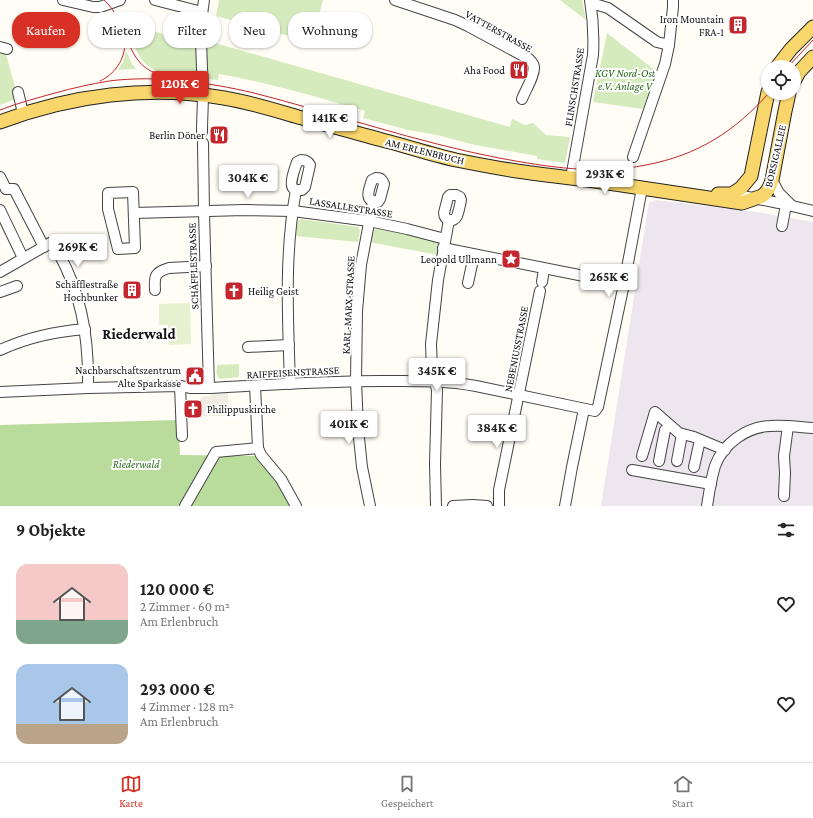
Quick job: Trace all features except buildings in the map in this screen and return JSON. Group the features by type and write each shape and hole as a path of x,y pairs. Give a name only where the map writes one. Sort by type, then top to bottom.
{"main road":[{"path":"782,60 813,27"},
{"path":"801,70 813,57"},
{"name":"AM ERLENBRUCH","path":"0,122 23,113 66,102 102,96 158,92 203,95 256,105 453,159 507,170 689,194 737,198"},
{"name":"BORSIGALLEE","path":"766,100 751,176 741,188 737,198 756,198 768,191 772,180 787,100"},
{"path":"758,140 763,149 768,150 778,144"}],"street":[{"path":"63,0 97,7 120,0"},
{"path":"155,0 202,12 204,0"},
{"name":"VATTERSTRASSE","path":"395,0 468,26 529,59 535,68 522,98"},
{"path":"633,157 663,71 669,44 673,0"},
{"path":"590,2 608,8 657,42 669,44"},
{"name":"FLINSCHSTRASSE","path":"571,178 593,55 594,40 590,2"},
{"path":"201,48 203,95 202,132"},
{"path":"18,92 23,113"},
{"name":"SCHÄFFLESTRASSE","path":"203,143 209,388"},
{"path":"751,176 751,192 766,207"},
{"path":"0,177 3,191 14,189 44,247"},
{"path":"772,180 789,208"},
{"path":"565,506 584,409 594,411 598,407 624,284 642,188"},
{"path":"290,384 288,257 292,211 296,190"},
{"path":"133,192 134,213 135,248 118,249 108,209 108,193 133,192"},
{"path":"737,198 766,207 813,211"},
{"path":"756,198 813,215"},
{"name":"KARL-MARX-STRASSE","path":"370,506 362,466 358,428 356,381 361,265 368,221 373,202"},
{"path":"782,226 789,208"},
{"path":"0,210 24,258"},
{"name":"LASSALLESTRASSE","path":"134,213 245,210 292,211 368,221 407,229 474,255 624,284"},
{"path":"436,506 435,464 437,390 432,370 432,337 438,280 449,220"},
{"path":"0,272 52,242 66,269 77,296 85,329 89,364 88,388"},
{"path":"468,283 474,255"},
{"path":"154,290 154,279 164,270 169,268 206,266"},
{"name":"NEBENIUSSTRASSE","path":"499,506 499,490 544,269"},
{"path":"0,292 17,286"},
{"path":"0,350 24,340 47,334 85,329"},
{"path":"248,347 289,345"},
{"name":"RAIFFEISENSTRASSE","path":"0,392 180,386 191,388 209,388 356,381 434,381 457,383 584,409"},
{"path":"180,386 182,436"},
{"path":"255,386 258,448 261,455 281,479 296,506"},
{"path":"642,456 656,412 680,433"},
{"path":"784,496 784,456 788,426"},
{"path":"707,506 715,468 725,450 740,436 758,427 788,426 813,428"},
{"path":"651,427 680,433 725,450"},
{"path":"659,461 665,430"},
{"path":"677,461 680,433"},
{"path":"694,467 700,440"},
{"path":"185,506 216,452 258,448"},
{"path":"632,470 711,484"},
{"path":"453,506 487,506"}],"shaded area":[{"path":"655,200 757,212 813,222 813,506 601,506 649,202 653,202"},
{"path":"211,393 228,393 229,416 201,416 201,397 211,396"}],"green space":[{"path":"219,0 323,0 320,12 288,12 288,36 280,34 280,12 229,12 229,20 221,17 221,12 217,12"},
{"path":"560,0 582,0 586,20"},
{"path":"155,32 163,34 163,48 221,48 221,45 510,127 512,119 525,125 533,123 546,135 570,137 565,163 537,159 537,156 475,145 437,135 408,130 363,118 365,111 256,82 219,74 218,80 189,77 189,75 173,74 172,72 159,73 142,60 135,48 155,48"},
{"name":"KGV Nord-Ost e.V. Anlage V","path":"607,33 656,71 643,109 593,102"},
{"path":"126,51 136,69 118,70 123,62"},
{"path":"0,53 6,54 18,98 0,105"},
{"path":"301,219 358,227 360,230 358,242 295,236 297,222"},
{"path":"374,228 438,241 440,244 438,255 369,242 370,231"},
{"path":"190,303 191,344 169,345 168,325 159,325 159,304"},
{"path":"239,364 239,377 220,379 217,376 217,365"},
{"name":"Riederwald","path":"178,420 180,455 263,456 291,506 0,506 0,425"}],"tram line":[{"path":"104,0 119,20 134,55 141,64 151,71 164,75"},
{"path":"794,60 813,40"},
{"path":"100,81 116,69 122,58 125,48"},
{"path":"0,110 82,86 127,79 164,79 200,83 254,93 437,144 499,158 554,167 591,170 628,168 665,161 682,155 714,140 742,119 762,100"}],"place":[{"name":"Iron Mountain FRA-1","path":"738,25"},
{"name":"Aha Food","path":"519,70"},
{"name":"Berlin Döner","path":"219,135"},
{"name":"Leopold Ullmann","path":"511,259"},
{"name":"Schäfflestraße Hochbunker","path":"132,290"},
{"name":"Heilig Geist","path":"234,291"},
{"name":"Nachbarschaftszentrum Alte Sparkasse","path":"195,376"},
{"name":"Philippuskirche","path":"193,409"}],"district":[{"name":"Riederwald","path":"139,334"}]}
